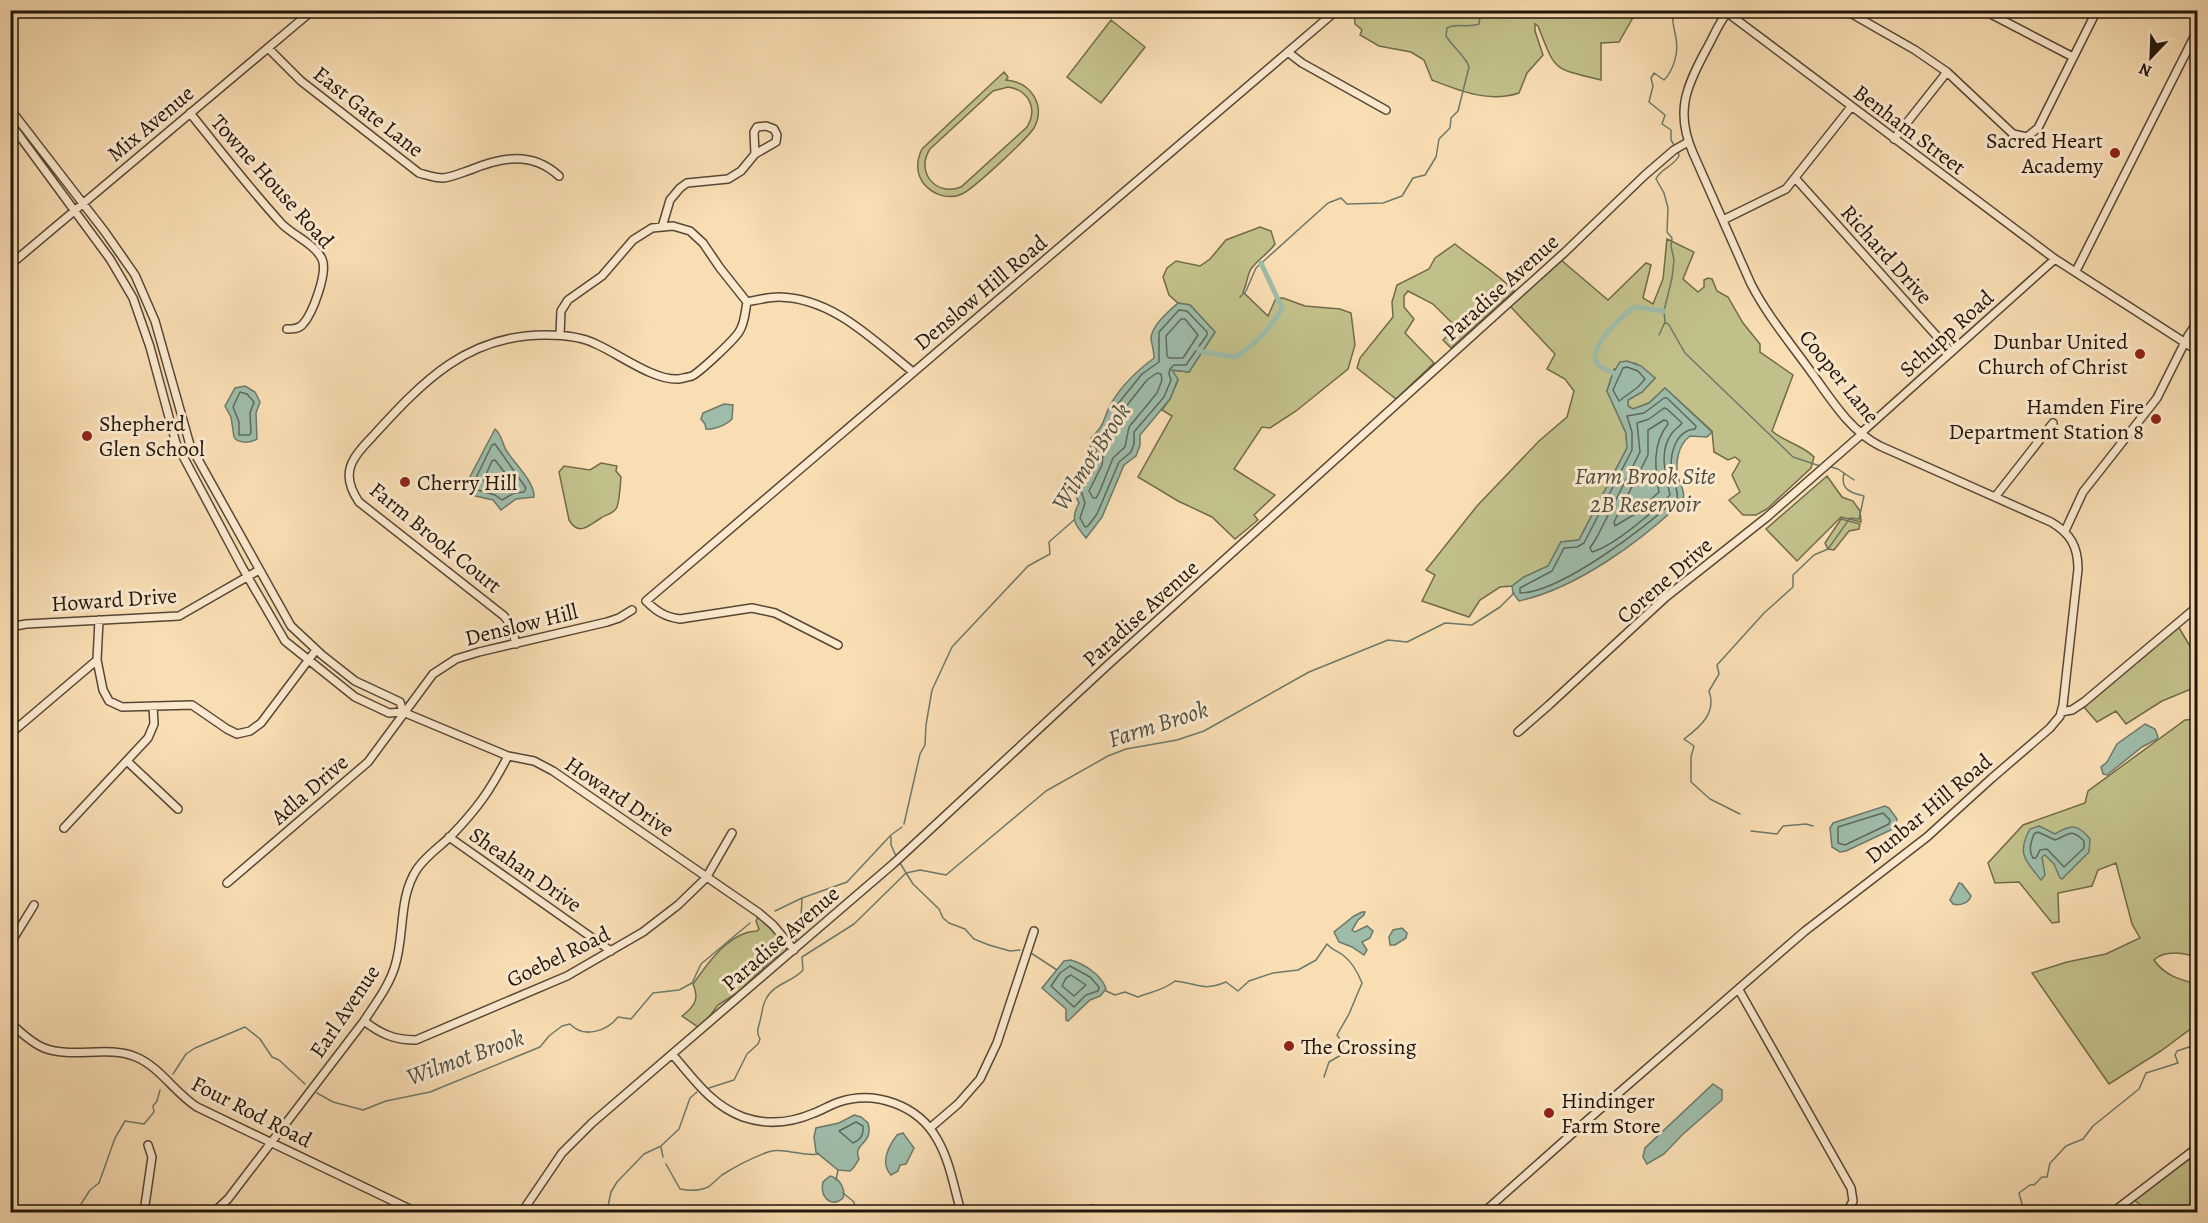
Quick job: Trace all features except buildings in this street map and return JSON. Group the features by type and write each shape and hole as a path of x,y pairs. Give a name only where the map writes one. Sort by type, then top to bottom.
{"street":[{"name":"Mix Avenue","path":"10,265 313,10"},
{"name":"Denslow Hill Road","path":"838,645 775,613 752,608 680,619 669,618 656,611 646,601 1337,10"},
{"path":"1845,10 1915,50 1947,72 2013,135 2027,137 2038,128 2097,10"},
{"path":"1983,10 2073,57"},
{"path":"1688,142 1684,107 1686,90 1725,12"},
{"name":"Benham Street","path":"1725,12 2055,259 2198,351"},
{"path":"2076,271 2198,29"},
{"name":"East Gate Lane","path":"268,48 301,81 419,173 442,178 492,161 514,157 539,162 559,176"},
{"path":"1289,53 1302,63 1386,110"},
{"path":"1894,140 1947,72"},
{"path":"1722,220 1777,196 1786,189 1851,107"},
{"name":"Howard Drive","path":"10,109 105,232 135,275 151,309 184,432 196,458 291,626 316,650 356,681 400,702 403,712"},
{"name":"Towne House Road","path":"190,113 283,225 318,253 323,261 324,270 310,313 303,325 287,329"},
{"name":"Howard Drive","path":"10,123 75,210 124,283 142,320 180,453 247,577 285,641 355,697 389,713 403,712 508,756 534,762 553,771 767,919 794,950"},
{"name":"Cooper Lane","path":"1688,142 1751,284 1768,314 1840,410 1861,434 1880,446 2051,522 2065,531"},
{"name":"Paradise Avenue","path":"522,1212 577,1136 893,864 1110,663 1551,266 1662,159 1688,142"},
{"path":"662,227 670,200 680,188 687,183 728,179 741,171 755,154"},
{"name":"Richard Drive","path":"1796,179 1951,352"},
{"path":"560,335 561,311 568,300 602,276 633,240 652,228 673,226 690,231 703,243 747,302 777,297 814,303 838,314 913,372"},
{"name":"Schupp Road","path":"1861,434 2055,259"},
{"path":"124,283 135,275"},
{"name":"Farm Brook Court","path":"516,644 511,625 504,616 359,502 350,489 348,476 350,465 358,452 419,387 467,353 494,341 530,335 560,335 592,342 641,368 661,376 677,379 692,376 738,333 744,320 747,302"},
{"path":"2198,321 2184,343 2157,398 2083,492 2065,531 2075,547 2078,569 2061,712 2072,710 2084,702 2198,606"},
{"path":"160,386 172,383"},
{"path":"1995,497 2053,423"},
{"path":"173,435 184,432"},
{"name":"Corene Drive","path":"1518,732 1666,597 1767,517 1861,434"},
{"name":"Howard Drive","path":"10,627 26,624 179,616 259,570"},
{"name":"Denslow Hill","path":"403,712 433,674 456,659 607,622 632,610"},
{"path":"99,620 97,660 103,690 109,701 122,707 192,705 237,734 250,731 261,723 316,650"},
{"path":"10,734 97,660"},
{"path":"64,828 148,738 154,724 153,706"},
{"name":"Adla Drive","path":"227,883 368,762 403,712"},
{"name":"Dunbar Hill Road","path":"1484,1212 1825,915 1927,837 2050,728 2061,712"},
{"name":"Earl Avenue","path":"214,1212 228,1198 364,1022 395,966 405,895 417,868 476,809 491,789 508,756"},
{"path":"128,762 178,809"},
{"name":"Goebel Road","path":"364,1022 382,1034 399,1040 416,1040 567,976 643,932 678,905 706,878 732,833"},
{"name":"Sheahan Drive","path":"449,837 611,951"},
{"path":"10,944 34,904"},
{"path":"930,1128 958,1104 980,1078 997,1043 1034,931"},
{"path":"1739,990 1851,1188 1853,1201 1847,1212"},
{"name":"Four Rod Road","path":"10,1023 36,1043 48,1049 66,1052 109,1052 136,1057 150,1065 186,1101 416,1212"},
{"path":"672,1054 715,1102 750,1119 786,1122 802,1118 838,1102 866,1098 876,1098 900,1105 914,1113 930,1128 943,1151 961,1212"},
{"path":"144,1212 152,1157 148,1146"},
{"path":"2113,1212 2198,1147"},
{"path":"1086,1212 1092,1209 1098,1212"}],"shaded area":[{"path":"1354,10 1644,11 1635,14 1619,42 1601,43 1601,80 1573,73 1558,66 1535,24 1543,55 1527,73 1519,93 1497,97 1464,92 1432,80 1424,60 1411,52 1379,46 1360,35 1362,30 1355,24"},
{"path":"1111,20 1145,47 1101,103 1067,77"},
{"path":"1004,72 1008,77 1006,80 1023,85 1034,96 1038,111 1034,128 1011,153 962,194 952,197 942,195 932,191 924,184 919,176 918,167 922,149","holes":["1008,87 1015,89 1030,101 1032,114 1027,127 961,187 944,189 930,180 925,166 930,149 993,91"]},
{"path":"1260,227 1271,231 1275,244 1251,269 1243,292 1268,316 1276,298 1283,298 1305,306 1340,309 1351,313 1355,345 1348,369 1296,411 1270,428 1262,427 1234,469 1275,495 1254,515 1258,520 1235,539 1212,517 1178,501 1138,477 1172,416 1162,410 1170,399 1178,380 1170,370 1189,372 1215,332 1190,305 1178,303 1169,295 1163,277 1167,268 1176,261 1200,266 1210,259 1226,240"},
{"path":"1667,239 1694,252 1683,279 1698,292 1704,287 1704,280 1712,279 1717,291 1728,297 1743,323 1760,344 1760,352 1793,375 1772,431 1814,457 1811,468 1767,509 1756,515 1743,515 1729,500 1740,492 1732,475 1740,461 1735,457 1728,460 1714,452 1712,431 1665,388 1649,403 1633,409 1628,406 1628,400 1642,392 1655,378 1635,363 1614,369 1607,391 1626,433 1627,448 1579,540 1561,542 1548,566 1524,577 1512,586 1500,587 1480,600 1469,617 1422,601 1435,575 1426,570 1477,506 1539,441 1567,417 1574,391 1565,379 1547,369 1555,354 1510,306 1561,260 1608,300 1646,263 1651,265 1643,298 1653,304 1663,279"},
{"path":"1455,244 1514,291 1451,348 1443,340 1456,327 1433,304 1408,291 1404,296 1404,307 1414,319 1405,333 1434,363 1396,399 1357,368 1360,358 1393,317 1392,302 1397,285 1429,269 1435,258"},
{"path":"601,463 617,466 616,471 621,477 617,507 612,513 588,526 577,528 569,520 559,472 564,466 590,470"},
{"path":"1827,476 1842,497 1853,501 1860,511 1861,522 1841,517 1797,561 1766,529"},
{"path":"1841,519 1860,524 1859,529 1849,531 1834,550 1828,549 1825,543"},
{"path":"2178,626 2197,658 2197,679 2189,690 2162,701 2126,724 2116,711 2097,722 2083,706"},
{"path":"2197,719 2197,957 2169,953 2154,960 2163,970 2173,976 2197,984 2197,1024 2161,1051 2109,1084 2032,973 2067,962 2106,954 2140,938 2132,924 2116,863 2098,870 2092,886 2058,893 2059,922 2052,923 2019,882 1995,883 1988,863 2023,825 2085,803 2088,791 2185,720"},
{"path":"758,917 776,934 787,950 771,961 737,993 718,1005 698,1027 682,1016 695,1002 696,994 693,984 712,958 728,943 759,929 756,921"},
{"path":"2197,1153 2197,1212 2150,1212 2134,1200"}],"water":[{"path":"1178,303 1190,305 1215,332 1189,372 1172,370 1178,379 1170,399 1140,435 1140,445 1136,456 1124,465 1102,517 1086,538 1075,522 1075,513 1079,503 1074,492 1089,462 1091,438 1102,424 1116,396 1136,373 1154,358 1151,339 1154,329"},
{"name":"Farm Brook Site 2B Reservoir","path":"1627,361 1641,366 1655,378 1642,392 1628,400 1628,406 1633,409 1649,403 1665,388 1712,432 1707,437 1690,436 1680,449 1677,471 1683,491 1683,501 1666,517 1607,562 1563,586 1519,601 1513,593 1512,586 1524,577 1548,566 1561,542 1579,540 1627,448 1626,433 1607,391 1613,373 1620,362"},
{"path":"245,386 255,392 260,402 256,413 257,439 245,442 238,441 234,437 231,417 225,406 235,388"},
{"path":"724,404 733,405 732,419 720,427 706,429 701,419 703,413"},
{"path":"495,429 506,450 528,479 534,497 516,499 501,510 493,500 471,495 464,488"},
{"path":"2145,724 2155,729 2157,739 2142,747 2107,775 2103,774 2101,767 2107,762 2117,744"},
{"path":"1885,806 1897,819 1895,828 1846,851 1840,852 1832,847 1830,828 1833,823"},
{"path":"2039,826 2055,834 2066,828 2078,828 2090,839 2089,852 2062,879 2054,864 2045,855 2042,857 2045,875 2041,880 2027,862 2023,851 2026,838 2030,829"},
{"path":"1959,883 1971,896 1958,905 1953,904 1950,900"},
{"path":"1365,912 1364,915 1352,930 1355,932 1367,926 1373,931 1370,938 1362,942 1367,950 1364,955 1339,942 1334,932"},
{"path":"1402,928 1407,933 1406,938 1395,945 1390,945 1389,937 1393,930"},
{"path":"1071,960 1092,971 1101,979 1106,989 1100,996 1090,1000 1068,1021 1066,1020 1066,1009 1042,988 1064,961"},
{"path":"1713,1084 1722,1090 1722,1100 1664,1154 1647,1164 1643,1157 1645,1148"},
{"path":"854,1115 868,1123 868,1136 858,1149 859,1159 854,1167 850,1171 838,1170 816,1152 814,1137 816,1128 839,1123"},
{"path":"903,1133 914,1148 906,1164 900,1165 898,1171 891,1175 886,1165 886,1155 897,1135"},
{"path":"830,1176 839,1182 844,1191 843,1198 834,1202 827,1199 822,1187 823,1182"}],"waterway":[{"name":"Wilmot Brook","path":"1240,297 1246,291 1256,268 1328,203 1341,198 1347,204 1383,203 1402,196 1413,178 1425,175 1436,157 1439,139 1450,128 1451,118 1458,111 1469,67 1446,36 1447,28 1479,24 1481,10"},
{"path":"1673,10 1677,50 1670,72 1664,80 1654,73 1651,78 1653,86 1649,102 1665,115 1662,124 1671,130 1671,140 1674,145"},
{"name":"Farm Brook","path":"1659,335 1665,322 1664,311 1674,260 1672,238 1667,232 1668,208 1664,193 1656,179 1661,172 1674,163 1679,156 1678,151"},
{"path":"1198,349 1203,352 1236,357 1273,323 1282,308 1261,263"},
{"path":"1613,373 1600,366 1595,357 1601,341 1608,332 1635,307 1664,311"},
{"path":"1665,322 1685,353 1793,457 1820,466"},
{"path":"1831,467 1854,480"},
{"path":"1740,814 1710,799 1691,782 1691,757 1694,746 1684,739 1696,730 1709,713 1711,706 1709,691 1719,674 1717,665 1764,613 1793,587 1793,575 1814,555 1828,549 1850,518 1859,519 1864,496 1845,487 1844,473"},
{"name":"Wilmot Brook","path":"904,824 920,754 925,745 932,690 952,647 1028,566 1050,554 1049,542 1074,520"},
{"name":"Farm Brook","path":"709,1088 734,1080 747,1054 760,1039 758,1030 766,999 774,989 803,970 802,957 854,924 906,873 920,870 946,875 1046,791 1108,756 1126,749 1177,740 1204,731 1309,672 1388,640 1407,642 1445,623 1472,625 1500,607 1514,593"},
{"path":"1751,831 1777,834 1783,826 1806,824 1813,826"},
{"name":"Wilmot Brook","path":"775,911 802,898 847,882 891,835 902,827"},
{"path":"891,837 891,845 896,856"},
{"path":"900,863 913,884 939,909 943,918 949,923 965,929 974,939 989,945 1010,951 1020,950"},
{"path":"796,942 802,899"},
{"name":"Wilmot Brook","path":"317,1093 333,1102 363,1110 386,1101 430,1092 540,1047 562,1026 570,1024 576,1029 588,1032 602,1029 618,1017 631,1019 653,993 679,990 692,983 701,964 750,923"},
{"path":"1106,991 1115,995 1125,992 1138,997 1162,989 1175,981 1205,987 1226,982 1238,991 1249,981 1273,973 1298,970 1316,960 1327,944 1350,962 1362,983 1337,1035 1343,1044 1341,1055 1329,1062 1324,1077"},
{"path":"1031,953 1057,970"},
{"name":"Wilmot Brook","path":"173,1074 186,1054 195,1048 245,1027 260,1039 272,1057 279,1060 305,1084"},
{"path":"2007,1212 2010,1209 2019,1211 2022,1204 2019,1193 2030,1185 2034,1185 2042,1177 2047,1177 2050,1163 2066,1146 2083,1139 2093,1126 2139,1089 2146,1073 2178,1063 2175,1055 2177,1051 2198,1041"},
{"name":"Wilmot Brook","path":"76,1212 90,1190 99,1183 115,1138 125,1121 144,1124 154,1112 153,1106 160,1090"},
{"path":"603,1212 608,1206 611,1192 617,1182 644,1154 661,1146 679,1129 690,1098 697,1092"},
{"path":"661,1147 663,1157"},
{"path":"666,1164 680,1189 694,1190 708,1187 733,1168 768,1152 819,1154"},
{"path":"836,1180 838,1170"},
{"path":"843,1193 854,1202 855,1210 858,1212"}],"place":[{"name":"Sacred Heart Academy","path":"2115,153"},
{"name":"Dunbar United Church of Christ","path":"2140,354"},
{"name":"Hamden Fire Department Station 8","path":"2156,419"},
{"name":"Shepherd Glen School","path":"87,436"},
{"name":"Cherry Hill","path":"405,482"},
{"name":"The Crossing","path":"1289,1046"},
{"name":"Hindinger Farm Store","path":"1549,1113"}]}
